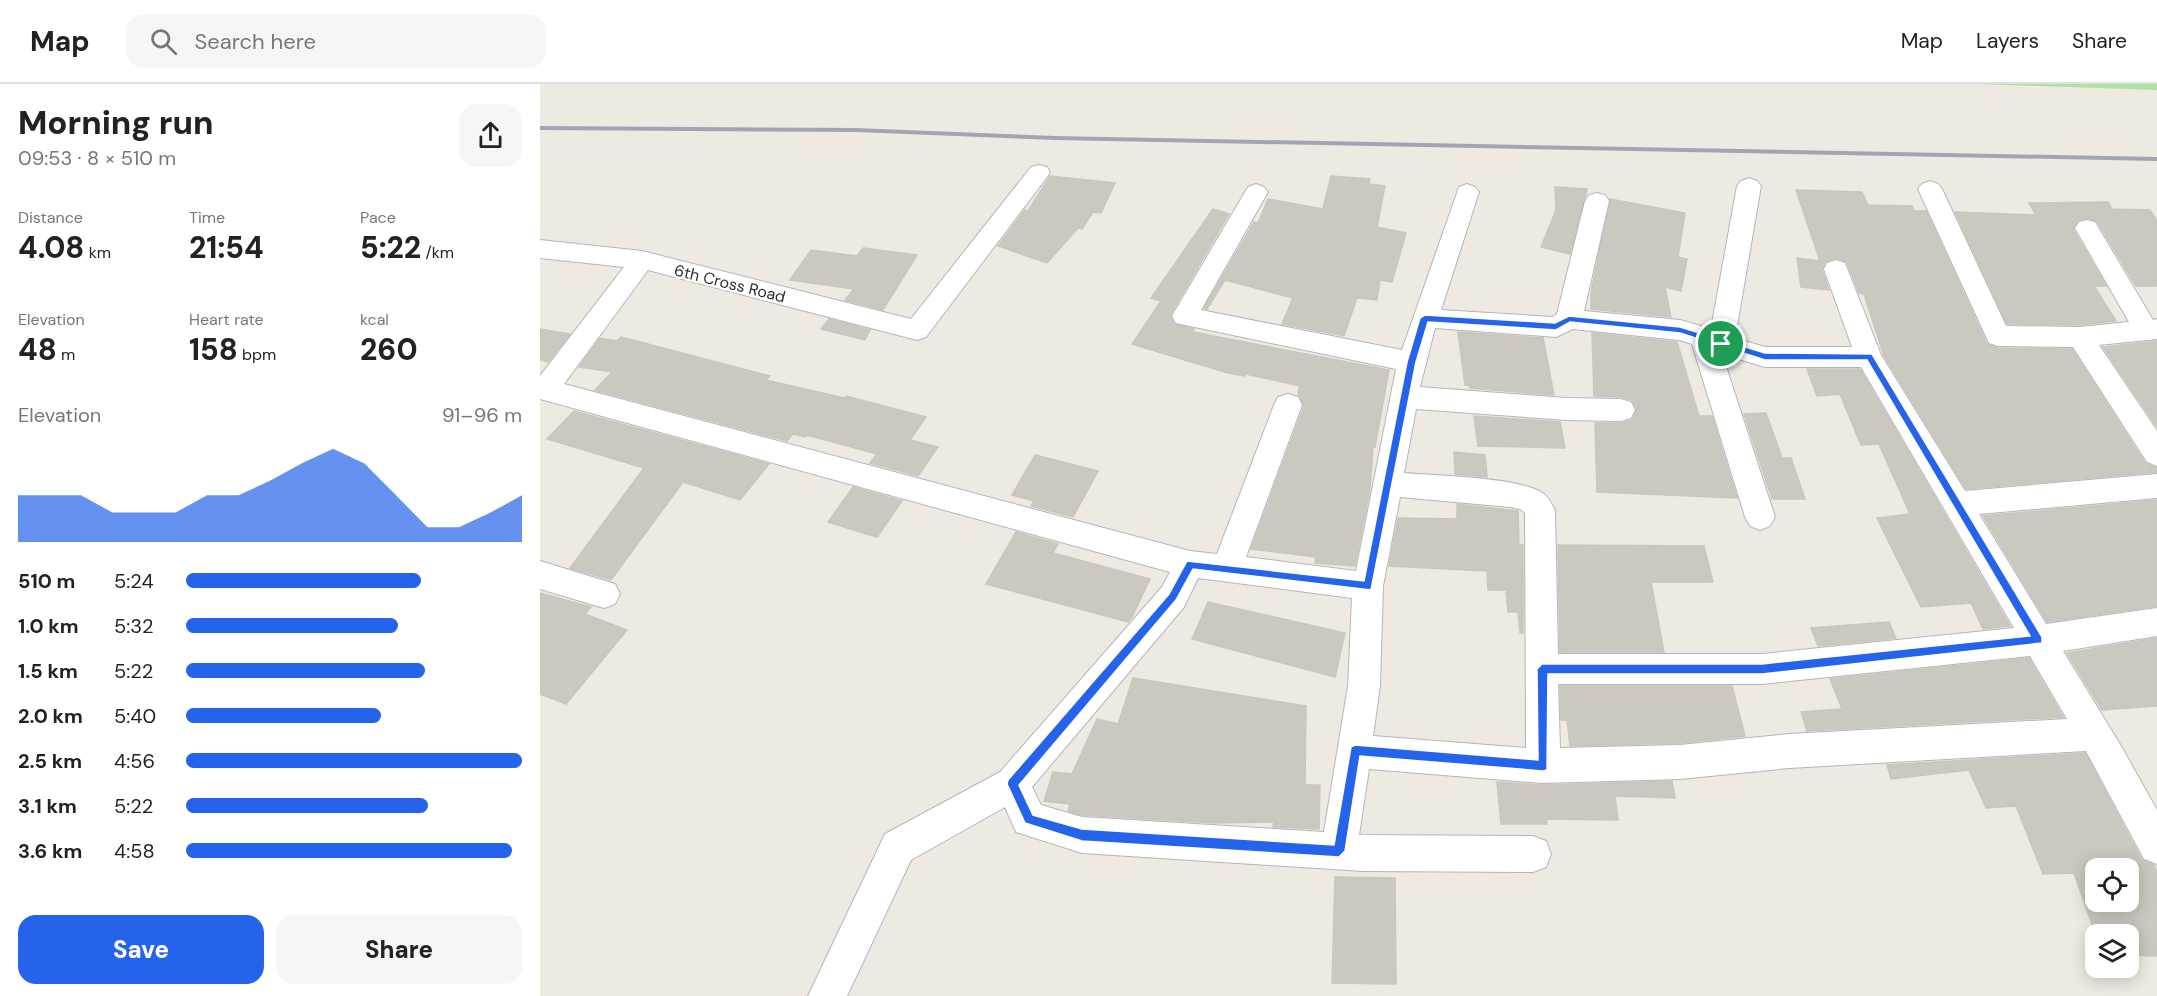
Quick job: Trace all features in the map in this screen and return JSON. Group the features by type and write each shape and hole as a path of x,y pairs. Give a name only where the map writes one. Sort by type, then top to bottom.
{"street":[{"name":"6th Cross Road","path":"540,249 642,261 917,330 1039,172"},
{"path":"1749,186 1712,340 1760,517"},
{"path":"1930,189 1998,336 2080,337 2152,330 2087,228"},
{"path":"1256,192 1185,316 1411,362"},
{"path":"1339,851 1364,686 1368,586 1404,397 1411,362 1467,192"},
{"path":"1569,319 1597,201"},
{"path":"642,261 543,389 1190,564 1368,586"},
{"path":"1836,269 1869,357 2094,734 2145,801 2157,846"},
{"path":"1425,318 1556,327 1569,319 1680,330 1765,357 1869,357"},
{"path":"2080,337 2157,454"},
{"path":"1404,397 1566,409 1621,410"},
{"path":"1227,569 1288,405"},
{"path":"1388,484 1517,496 1537,504 1540,510 1543,766"},
{"path":"1958,504 2157,486"},
{"path":"827,996 898,847 1012,784 1173,597 1190,564"},
{"path":"540,575 604,594"},
{"path":"1542,669 1762,669 2038,640 2157,622"},
{"path":"1355,751 1543,766 1680,762 1789,751 2094,734"},
{"path":"1012,784 1029,819 1082,835 1339,851 1533,854"}],"green space":[{"path":"1977,84 2157,84 2157,90"}],"building":[{"path":"1050,176 1115,183 1101,213 1093,212 1082,229 1078,228 1047,263 998,246 1025,210 1028,211"},
{"path":"1331,176 1370,179 1369,184 1385,186 1377,227 1406,233 1392,282 1380,280 1377,300 1357,298 1344,336 1282,324 1293,298 1225,280 1207,309 1204,308 1254,222 1258,223 1268,199 1323,209"},
{"path":"1555,187 1587,189 1570,254 1541,247 1556,210"},
{"path":"1796,190 1862,192 1868,205 1912,206 1914,211 1926,211 1987,344 1998,348 2072,349 2145,463 2157,468 2157,472 1966,489 1884,356 1864,294 1859,293 1847,262 1837,258 1825,262 1822,270 1829,290 1801,287 1797,258 1820,261"},
{"path":"1610,199 1685,213 1678,257 1687,259 1681,291 1665,287 1671,317 1591,309 1591,292"},
{"path":"2108,202 2112,209 2150,210 2157,221 2157,286 2136,286 2097,221 2088,218 2078,220 2073,229 2106,286 2094,286 2116,321 2080,325 2007,324 1955,212 2036,215 2029,203"},
{"path":"1213,209 1229,214 1170,315 1174,324 1194,329 1193,332 1389,370 1375,447 1373,447 1370,489 1355,566 1315,563 1316,557 1251,549 1304,406 1298,395 1300,386 1246,374 1245,376 1228,373 1132,344 1161,301 1151,298"},
{"path":"863,248 917,255 883,310 845,300 854,289 790,280 811,250 857,256"},
{"path":"829,319 870,330 865,340 821,329"},
{"path":"540,329 570,334 548,362 540,360"},
{"path":"1458,332 1543,338 1554,395 1470,388 1469,385 1465,385"},
{"path":"1592,333 1677,342 1699,416 1712,416 1737,498 1597,492 1595,423 1621,423 1632,420 1637,409 1632,400 1622,397 1594,396"},
{"path":"621,337 770,376 766,380 844,398 846,396 926,417 910,440 938,447 918,476 870,463 877,454 807,435 806,437 793,434 787,441 595,390 612,372 579,367 600,338 617,341"},
{"path":"2157,341 2157,427 2103,347"},
{"path":"1807,369 1860,369 2010,626 1983,629 1971,603 1921,607 1877,518 1910,514 1879,444 1861,445 1840,394 1817,396"},
{"path":"574,411 769,464 740,500 683,482 611,580 570,568 644,468 547,439"},
{"path":"1766,413 1782,458 1791,458 1805,499 1772,499 1744,414"},
{"path":"1474,416 1560,422 1565,448 1478,446"},
{"path":"1454,452 1485,455 1487,477 1455,474"},
{"path":"1035,455 1098,471 1073,517 1031,506 1034,501 1012,495"},
{"path":"853,487 902,501 877,537 828,522"},
{"path":"2157,500 2157,606 2047,622 1983,516"},
{"path":"1457,504 1518,511 1519,545 1523,545 1523,633 1520,633 1518,612 1508,612 1506,590 1488,590 1487,571 1389,566 1398,518 1457,519"},
{"path":"1016,532 1058,544 1053,553 1150,579 1132,617 1128,622 986,584"},
{"path":"1558,545 1704,546 1713,582 1651,582 1664,652 1560,652"},
{"path":"540,593 591,607 585,614 627,630 566,704 540,694"},
{"path":"1208,602 1345,633 1335,677 1192,639"},
{"path":"1889,622 1896,638 1818,646 1811,628"},
{"path":"2157,638 2157,706 2102,710 2067,653"},
{"path":"2029,658 2063,717 1807,731 1801,712 1842,709 1830,679"},
{"path":"1133,678 1306,706 1305,785 1320,785 1319,829 1273,827 1274,822 1215,823 1082,815 1068,811 1070,804 1044,801 1053,772 1072,774 1097,719 1118,724"},
{"path":"1560,686 1732,686 1745,736 1680,743 1570,746 1567,720 1561,720"},
{"path":"2085,753 2142,860 2154,865 2157,873 2157,956 2139,955 2139,924 2092,924 2088,912 2139,912 2139,858 2085,858 2085,904 2074,873 2043,874 2016,806 1986,808 1969,770 1891,779 1887,765"},
{"path":"1672,781 1675,798 1615,796 1618,820 1546,819 1547,824 1501,824 1497,782 1543,785"},
{"path":"1335,877 1395,878 1396,984 1332,983"}],"railway":[{"path":"540,128 856,130 1055,138 2157,159"}],"route":[{"path":"1425,318 1556,327 1569,319 1680,330 1721,344 1765,357 1869,357 2038,640 1762,669 1542,669 1543,766 1355,751 1339,851 1082,835 1029,819 1012,784 1173,597 1190,564 1368,586 1411,362 1425,318"}]}
